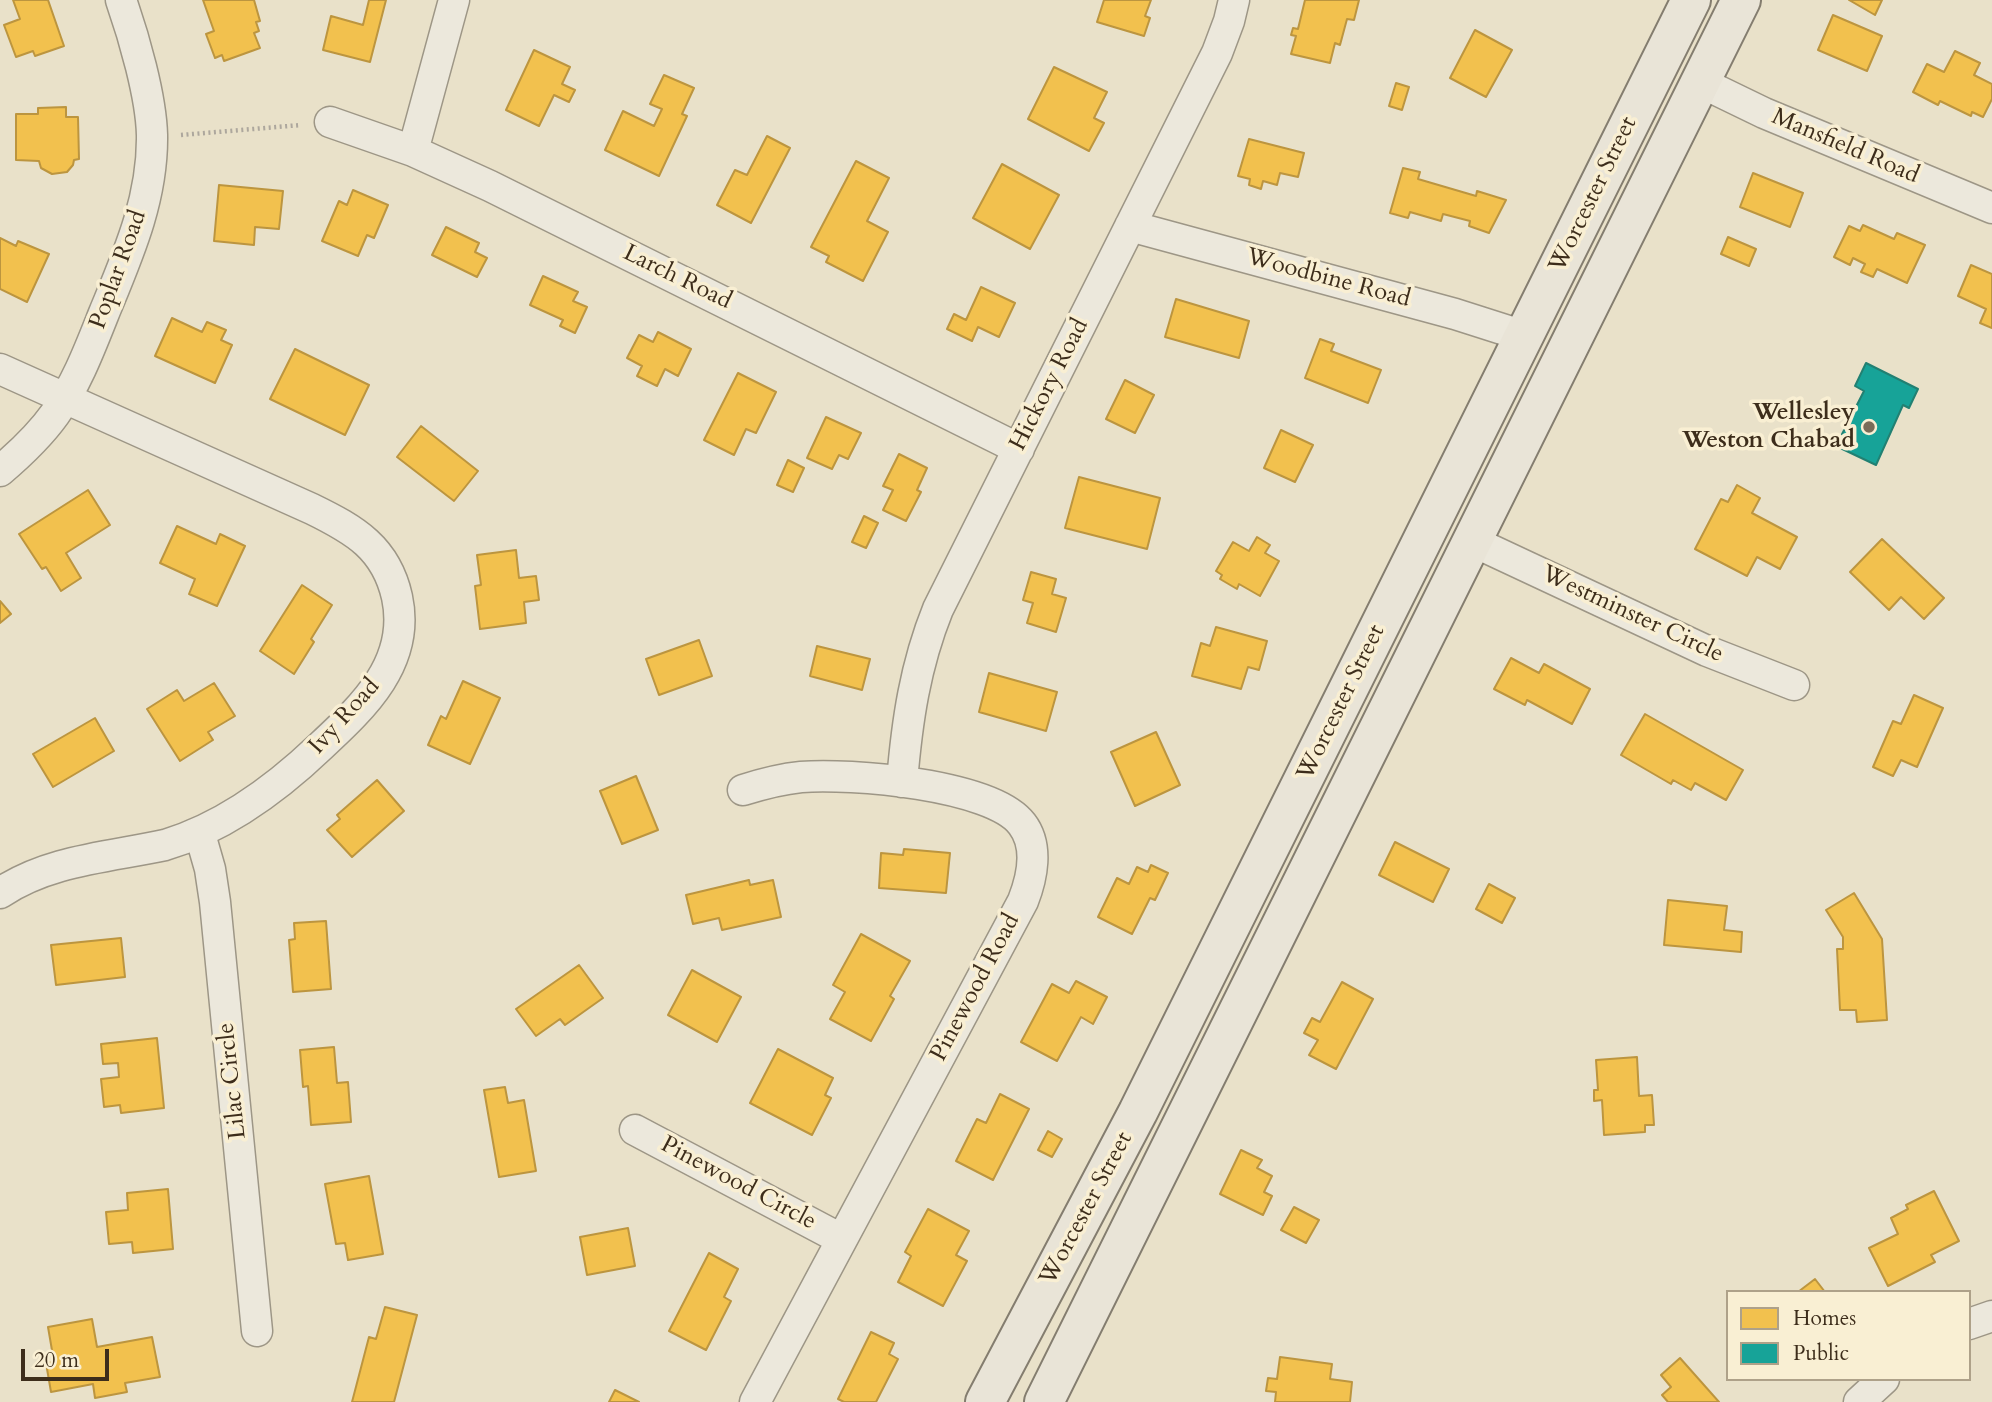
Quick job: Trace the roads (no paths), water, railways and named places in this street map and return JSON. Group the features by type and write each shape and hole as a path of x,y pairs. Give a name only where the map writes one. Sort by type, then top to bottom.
{"highway":[{"name":"Worcester Street","path":"985,1402 1138,1112 1691,0"},
{"name":"Worcester Street","path":"1044,1402 1741,0"}],"street":[{"name":"Poplar Road","path":"0,471 40,432 65,398 90,348 139,226 149,175 152,137 150,108 121,0"},
{"path":"412,151 454,0"},
{"name":"Hickory Road","path":"902,782 909,710 923,650 947,589 1217,53 1234,0"},
{"name":"Mansfield Road","path":"1700,82 1764,113 1992,208"},
{"name":"Larch Road","path":"330,122 412,151 490,186 1018,449"},
{"name":"Woodbine Road","path":"1130,226 1455,314 1524,336"},
{"name":"Ivy Road","path":"0,369 342,524 374,549 387,568 399,609 399,637 390,663 365,702 317,751 276,786 200,834 165,845 50,868 0,893"},
{"name":"Westminster Circle","path":"1472,541 1707,651 1794,685"},
{"name":"Pinewood Road","path":"743,790 779,780 815,776 923,784 960,792 1007,811 1022,824 1027,832 1032,855 1031,879 1023,901 755,1402"},
{"name":"Lilac Circle","path":"200,834 210,869 215,902 257,1331"},
{"name":"Pinewood Circle","path":"635,1130 841,1239"},
{"path":"1971,1323 1992,1316"},
{"path":"1859,1402 1882,1381"}],"place":[{"name":"Wellesley Weston Chabad","path":"1869,427"}]}
